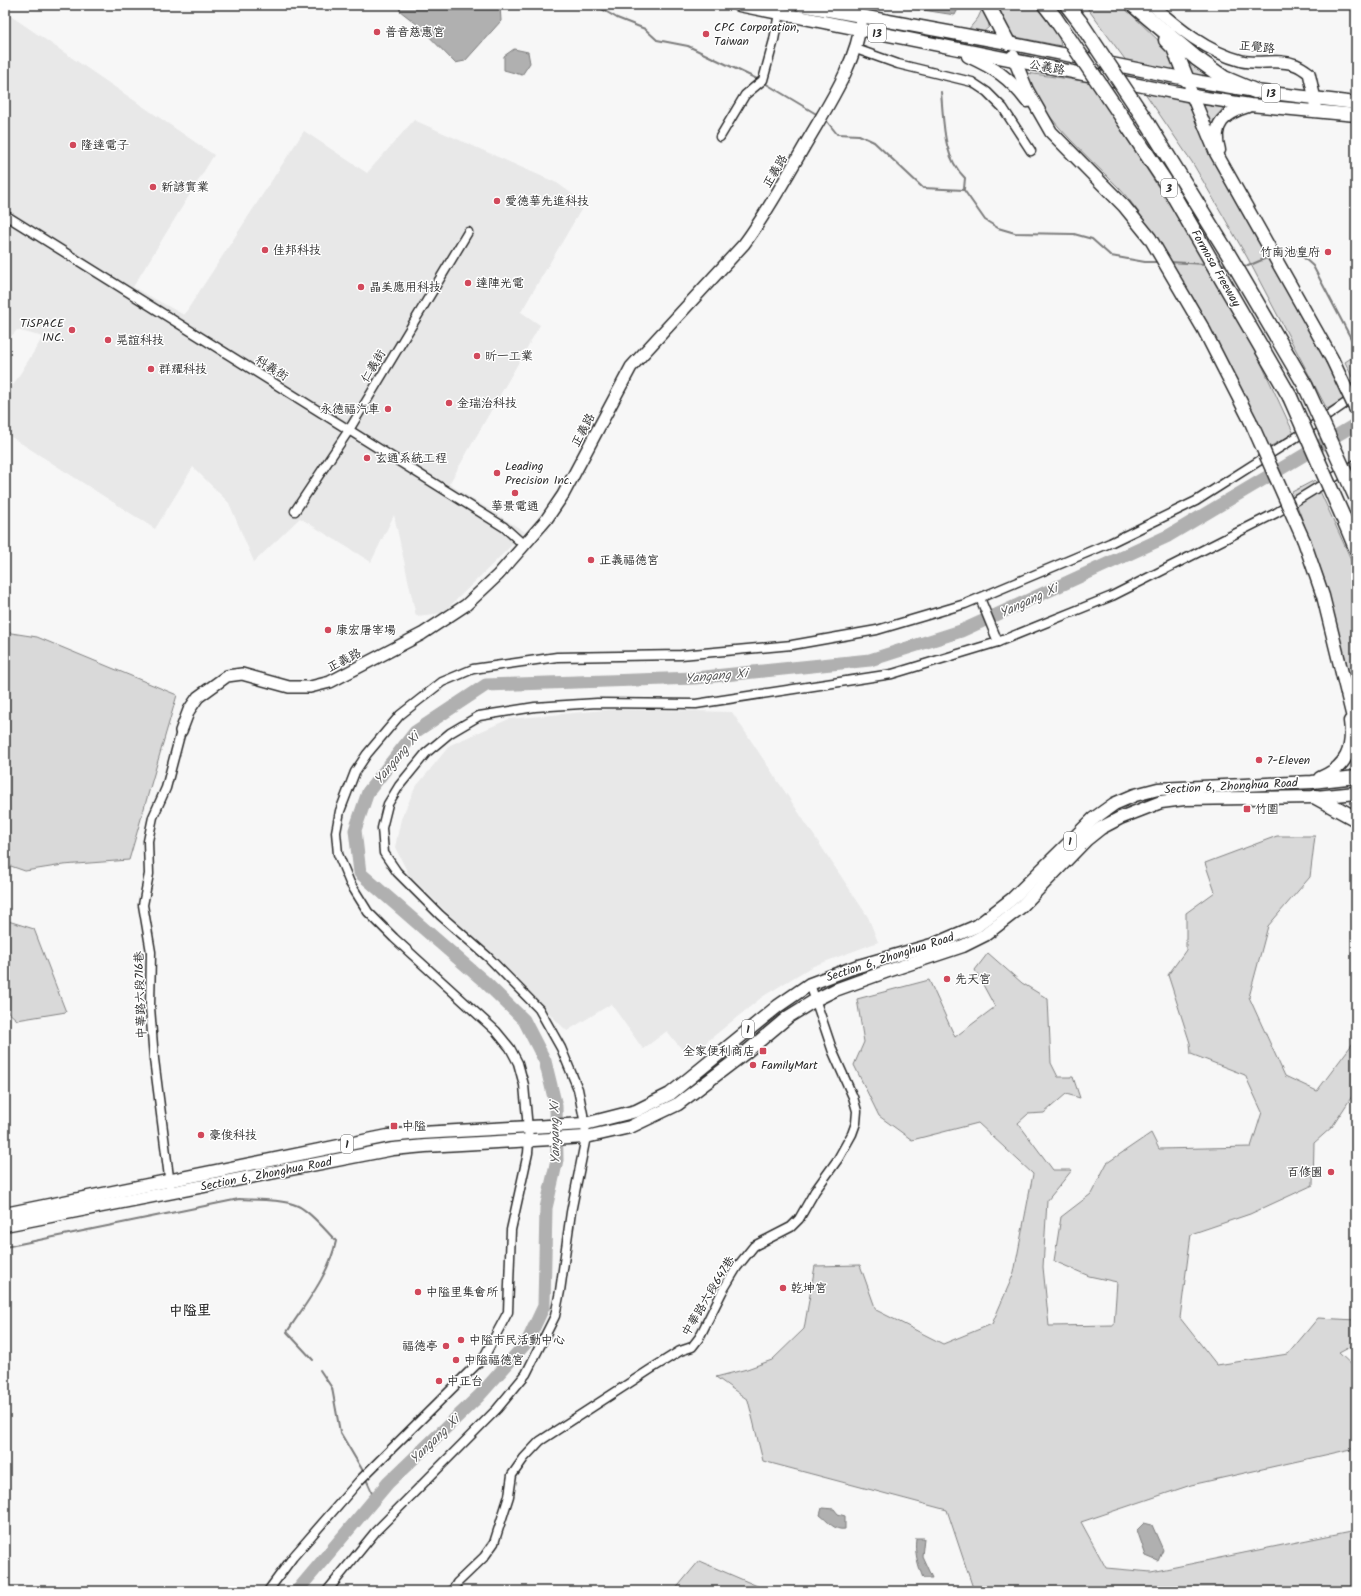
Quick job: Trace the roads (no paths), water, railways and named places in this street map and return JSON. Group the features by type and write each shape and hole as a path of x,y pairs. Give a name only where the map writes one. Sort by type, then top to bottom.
{"highway":[{"path":"988,5 1008,44"},
{"name":"Formosa Freeway","path":"1045,5 1168,186 1214,264 1290,397 1356,548"},
{"name":"Formosa Freeway","path":"1067,5 1148,124 1235,265 1305,385 1356,497"},
{"path":"1132,5 1174,48 1187,80"},
{"path":"1132,5 1196,58 1224,78 1255,91"},
{"path":"1316,797 1356,819"}],"main road":[{"name":"公義路","path":"739,5 1193,96 1250,105 1356,115"},
{"name":"公義路","path":"801,5 1187,80 1255,91 1356,103"},
{"path":"1008,44 1027,90 1048,128"},
{"path":"952,48 991,67 1014,84 1048,128 1124,206 1150,238 1165,262 1204,330 1250,420 1304,541 1323,596 1356,730"},
{"path":"1187,80 1216,153 1332,359 1356,410"},
{"path":"1238,193 1217,141 1218,126 1225,116 1234,110 1250,105"},
{"path":"1312,782 1330,774 1344,762 1351,745 1351,725 1344,681"},
{"name":"Section 6, Zhonghua Road","path":"585,1124 636,1111 670,1094 778,1006 810,984 855,967 935,944 977,926 1012,900 1093,819 1114,804 1135,795 1158,789 1312,782 1356,777"},
{"name":"Section 6, Zhonghua Road","path":"586,1137 630,1126 678,1104 745,1053 788,1017 817,999 835,990 963,946 985,935 1021,907 1086,840 1101,828 1141,808 1161,802 1184,799 1316,797 1356,793"},
{"name":"1","path":"528,1127 585,1124"},
{"name":"Section 6, Zhonghua Road","path":"5,1225 388,1136 528,1127"},
{"name":"1","path":"529,1140 586,1137"},
{"name":"Section 6, Zhonghua Road","path":"5,1214 392,1149 529,1140"}],"street":[{"name":"正覺路","path":"1152,5 1199,42 1224,55 1243,61 1285,62 1296,65 1309,73 1315,99 1315,111"},
{"path":"720,137 745,95 761,82 774,40 779,13"},
{"name":"正義路","path":"181,731 189,710 198,697 227,676 242,674 289,687 310,687 330,682 422,634 466,605 498,575 546,520 563,495 631,367 753,232 826,107 856,49 861,30 862,17"},
{"path":"856,49 898,64 972,82 987,92 1003,108 1031,151"},
{"name":"科義街","path":"5,215 504,527 524,545"},
{"name":"仁義街","path":"295,511 349,430 468,232"},
{"path":"268,1591 293,1558 360,1480 484,1357 508,1312 511,1230 528,1153 529,1140 524,1085 518,1063 510,1048 492,1027 394,938 368,912 350,883 338,854 336,832 340,811 355,772 367,754 400,715 442,682 473,669 557,657 680,655 792,645 877,630 965,604 1110,543 1196,501 1295,438 1356,396"},
{"path":"327,1591 376,1531 497,1410 526,1374 555,1316 571,1212 586,1137 578,1089 561,1048 539,1009 488,957 440,915 397,872 384,853 382,828 388,804 399,786 426,753 450,733 479,716 535,707 597,702 647,704 704,702 892,674 998,642 1119,592 1276,513 1356,464"},
{"path":"980,598 998,642"},
{"name":"中華路六段716巷","path":"170,1186 154,1059 150,1007 152,952 143,905 149,874 148,841 153,817 166,788 181,731"},
{"name":"中華路六段647巷","path":"452,1591 457,1583 484,1557 494,1543 509,1496 512,1475 524,1458 546,1436 680,1351 692,1348 699,1338 722,1292 737,1267 754,1246 791,1227 799,1219 815,1191 838,1159 856,1123 857,1112 853,1097 834,1052 817,999 810,984"}],"waterway":[{"path":"595,5 617,18 645,29 657,40 688,46 759,80"},
{"path":"763,82 818,115"},
{"path":"941,92 944,127 948,149 957,169 965,178 964,189"},
{"path":"825,119 837,134 859,135 874,142 923,188 964,190 985,220 998,228 1015,233 1074,234 1092,239 1111,256 1145,262 1159,262"},
{"path":"1278,253 1292,247 1313,266 1356,348"},
{"path":"1241,265 1248,266 1271,256"},
{"path":"1169,262 1206,264"},
{"path":"1219,264 1228,265"},
{"name":"Yangang Xi","path":"297,1591 388,1483 479,1396 527,1342 544,1306 546,1208 557,1160 556,1106 545,1061 524,1020 485,982 360,873 355,830 368,792 415,732 486,685 695,678 870,660 961,631 1168,536 1356,424"},
{"path":"5,1247 239,1199 277,1201 298,1206 313,1217 336,1241 333,1253 322,1277 287,1332 313,1360"},
{"path":"320,1370 332,1388 340,1432 363,1471"},
{"path":"366,1479 375,1499"}],"place":[{"name":"普音慈惠宮","path":"377,32"},
{"name":"CPC Corporation, Taiwan","path":"706,34"},
{"name":"隆達電子","path":"73,145"},
{"name":"新諺實業","path":"153,187"},
{"name":"愛德華先進科技","path":"497,201"},
{"name":"佳邦科技","path":"265,250"},
{"name":"竹南池皇府","path":"1328,252"},
{"name":"達陣光電","path":"468,283"},
{"name":"晶美應用科技","path":"361,287"},
{"name":"TiSPACE INC.","path":"72,330"},
{"name":"晃誼科技","path":"108,340"},
{"name":"昕一工業","path":"477,356"},
{"name":"群耀科技","path":"151,369"},
{"name":"金瑞治科技","path":"449,403"},
{"name":"永德福汽車","path":"388,409"},
{"name":"玄通系統工程","path":"367,458"},
{"name":"Leading Precision Inc.","path":"497,473"},
{"name":"華景電通","path":"515,493"},
{"name":"正義福德宮","path":"591,560"},
{"name":"康宏屠宰場","path":"328,630"},
{"name":"7-Eleven","path":"1259,760"},
{"name":"竹圍","path":"1247,809"},
{"name":"先天宮","path":"947,979"},
{"name":"全家便利商店","path":"763,1051"},
{"name":"FamilyMart","path":"753,1065"},
{"name":"中隘","path":"394,1126"},
{"name":"豪俊科技","path":"201,1135"},
{"name":"百修園","path":"1331,1172"},
{"name":"乾坤宮","path":"783,1288"},
{"name":"中隘里集會所","path":"418,1292"},
{"name":"中隘市民活動中心","path":"461,1340"},
{"name":"福德亭","path":"446,1346"},
{"name":"中隘福德宮","path":"456,1360"},
{"name":"中正台","path":"439,1381"}],"district":[{"name":"中隘里","path":"190,1310"}]}
